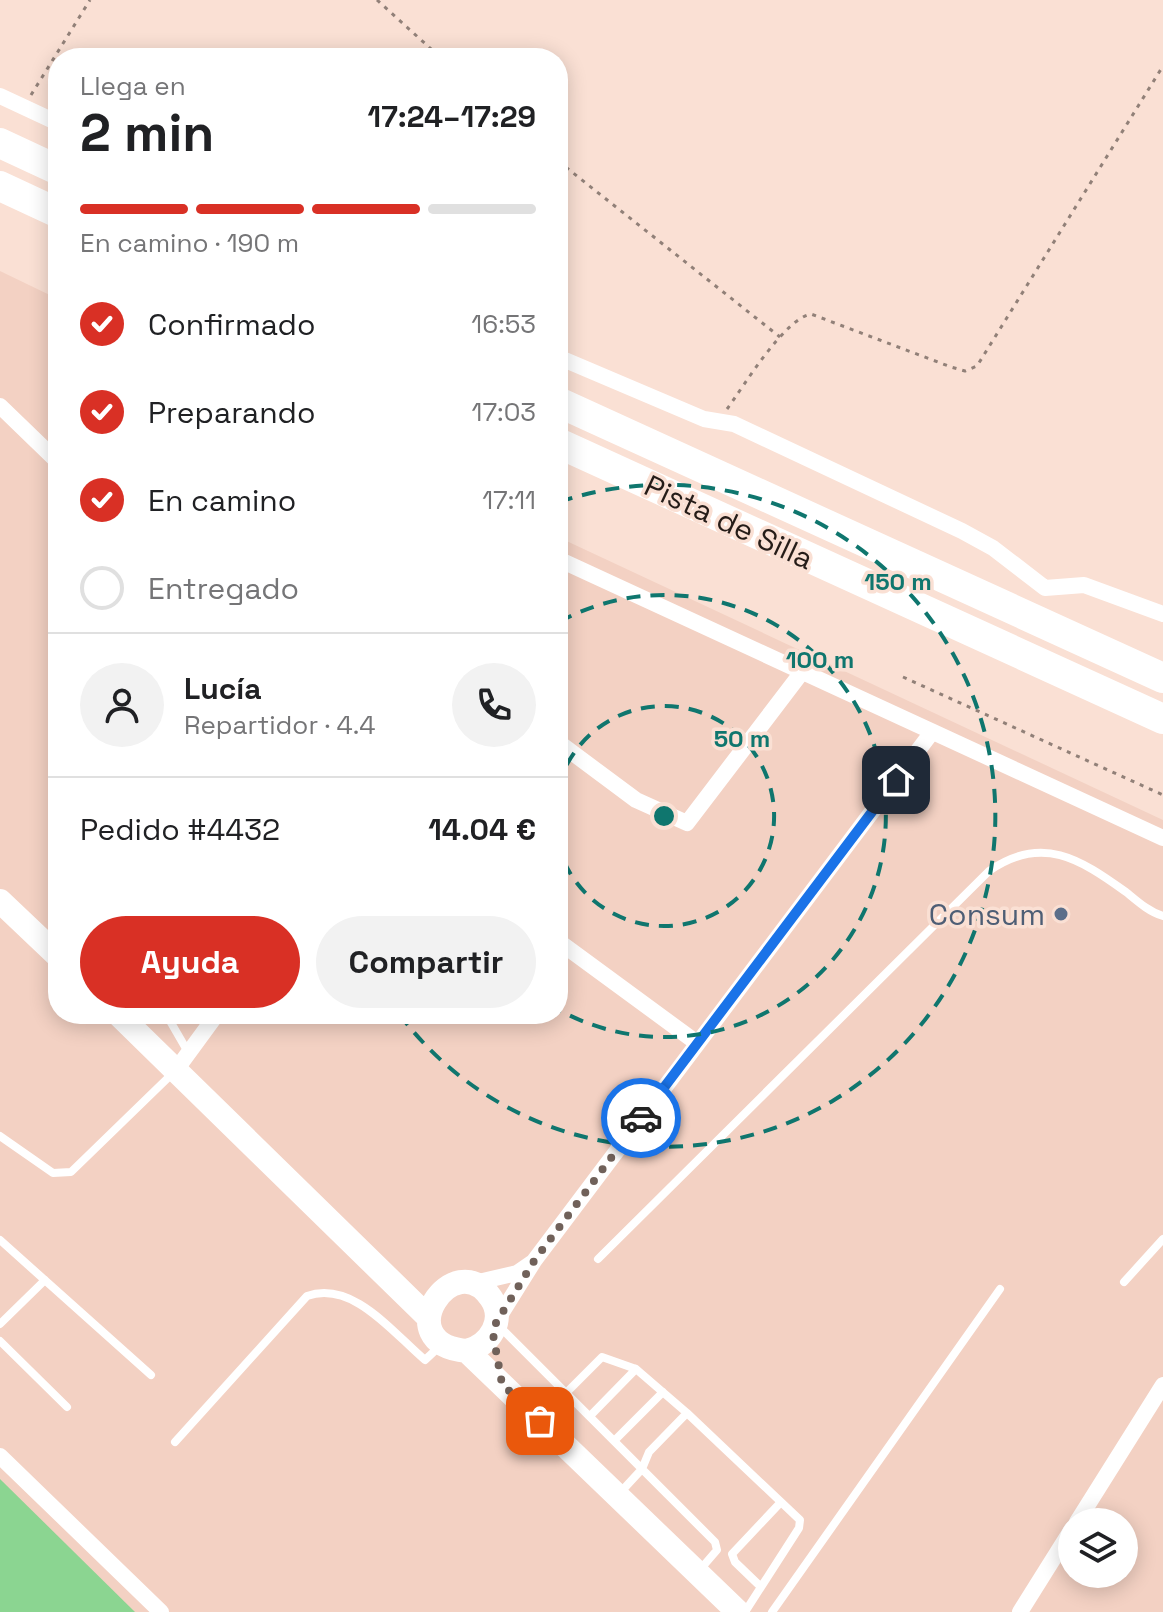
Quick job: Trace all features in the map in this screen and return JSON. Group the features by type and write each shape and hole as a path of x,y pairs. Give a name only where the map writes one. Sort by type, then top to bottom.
{"highway":[{"path":"0,143 48,165"},
{"path":"0,186 48,208"},
{"name":"Pista de Silla","path":"568,407 1163,678"},
{"name":"Pista de Silla","path":"568,448 1163,719"},
{"path":"901,602 933,630 1163,736"}],"street":[{"path":"0,96 48,118"},
{"path":"568,361 704,419 719,420 962,531 993,548 1045,588 1084,585 1163,614"},
{"path":"0,406 48,452"},
{"path":"568,564 1163,838"},
{"path":"568,749 636,800 687,823 802,672"},
{"path":"131,1024 182,1062 429,1318 434,1335 442,1344 452,1350 467,1351 485,1343 534,1261 932,732"},
{"path":"0,901 48,947"},
{"path":"568,948 697,1043"},
{"path":"182,1062 210,1024"},
{"path":"384,1271 443,1288 517,1273 534,1261"},
{"path":"470,1284 480,1287 494,1303 494,1328 502,1384"},
{"path":"429,1318 433,1301 443,1288"},
{"path":"467,1351 736,1611"},
{"path":"1086,1508 1163,1385"},
{"path":"0,1456 161,1612"},
{"path":"1020,1612 1058,1551"}],"lane":[{"path":"598,1259 989,871 1010,856 1036,851 1084,862 1163,916"},
{"path":"0,1136 53,1173 71,1172 182,1062 169,1024"},
{"path":"1124,1282 1163,1239"},
{"path":"0,1240 151,1375"},
{"path":"0,1324 45,1280"},
{"path":"772,1612 1000,1289"},
{"path":"175,1442 307,1296 335,1291 357,1302 425,1360 442,1344"},
{"path":"494,1328 591,1415 715,1542 717,1550 698,1573"},
{"path":"0,1341 67,1407"},
{"path":"567,1392 602,1357 636,1369 800,1520 799,1528 761,1587 736,1611"},
{"path":"591,1415 636,1369"},
{"path":"615,1440 663,1392"},
{"path":"617,1495 642,1469 649,1452 687,1413"},
{"path":"761,1587 735,1562 732,1554 781,1502"}],"path":[{"path":"60,48 90,0"},
{"path":"377,0 430,48"},
{"path":"719,420 780,337 801,316 811,314 965,371 977,366 1163,66"},
{"path":"24,107 48,68"},
{"path":"568,169 780,337"},
{"path":"903,677 1163,795"}],"shaded area":[{"path":"0,271 48,294 48,1024 568,1024 568,542 1163,820 1163,1612 113,1612 0,1500"}],"green space":[{"path":"0,1479 135,1612 0,1612"}],"way so far":[{"path":"540,1421 502,1384 493,1334 496,1323 534,1261 641,1118"}],"place":[{"name":"Consum","path":"1061,914"}],"route":[{"path":"641,1118 896,780"}]}
